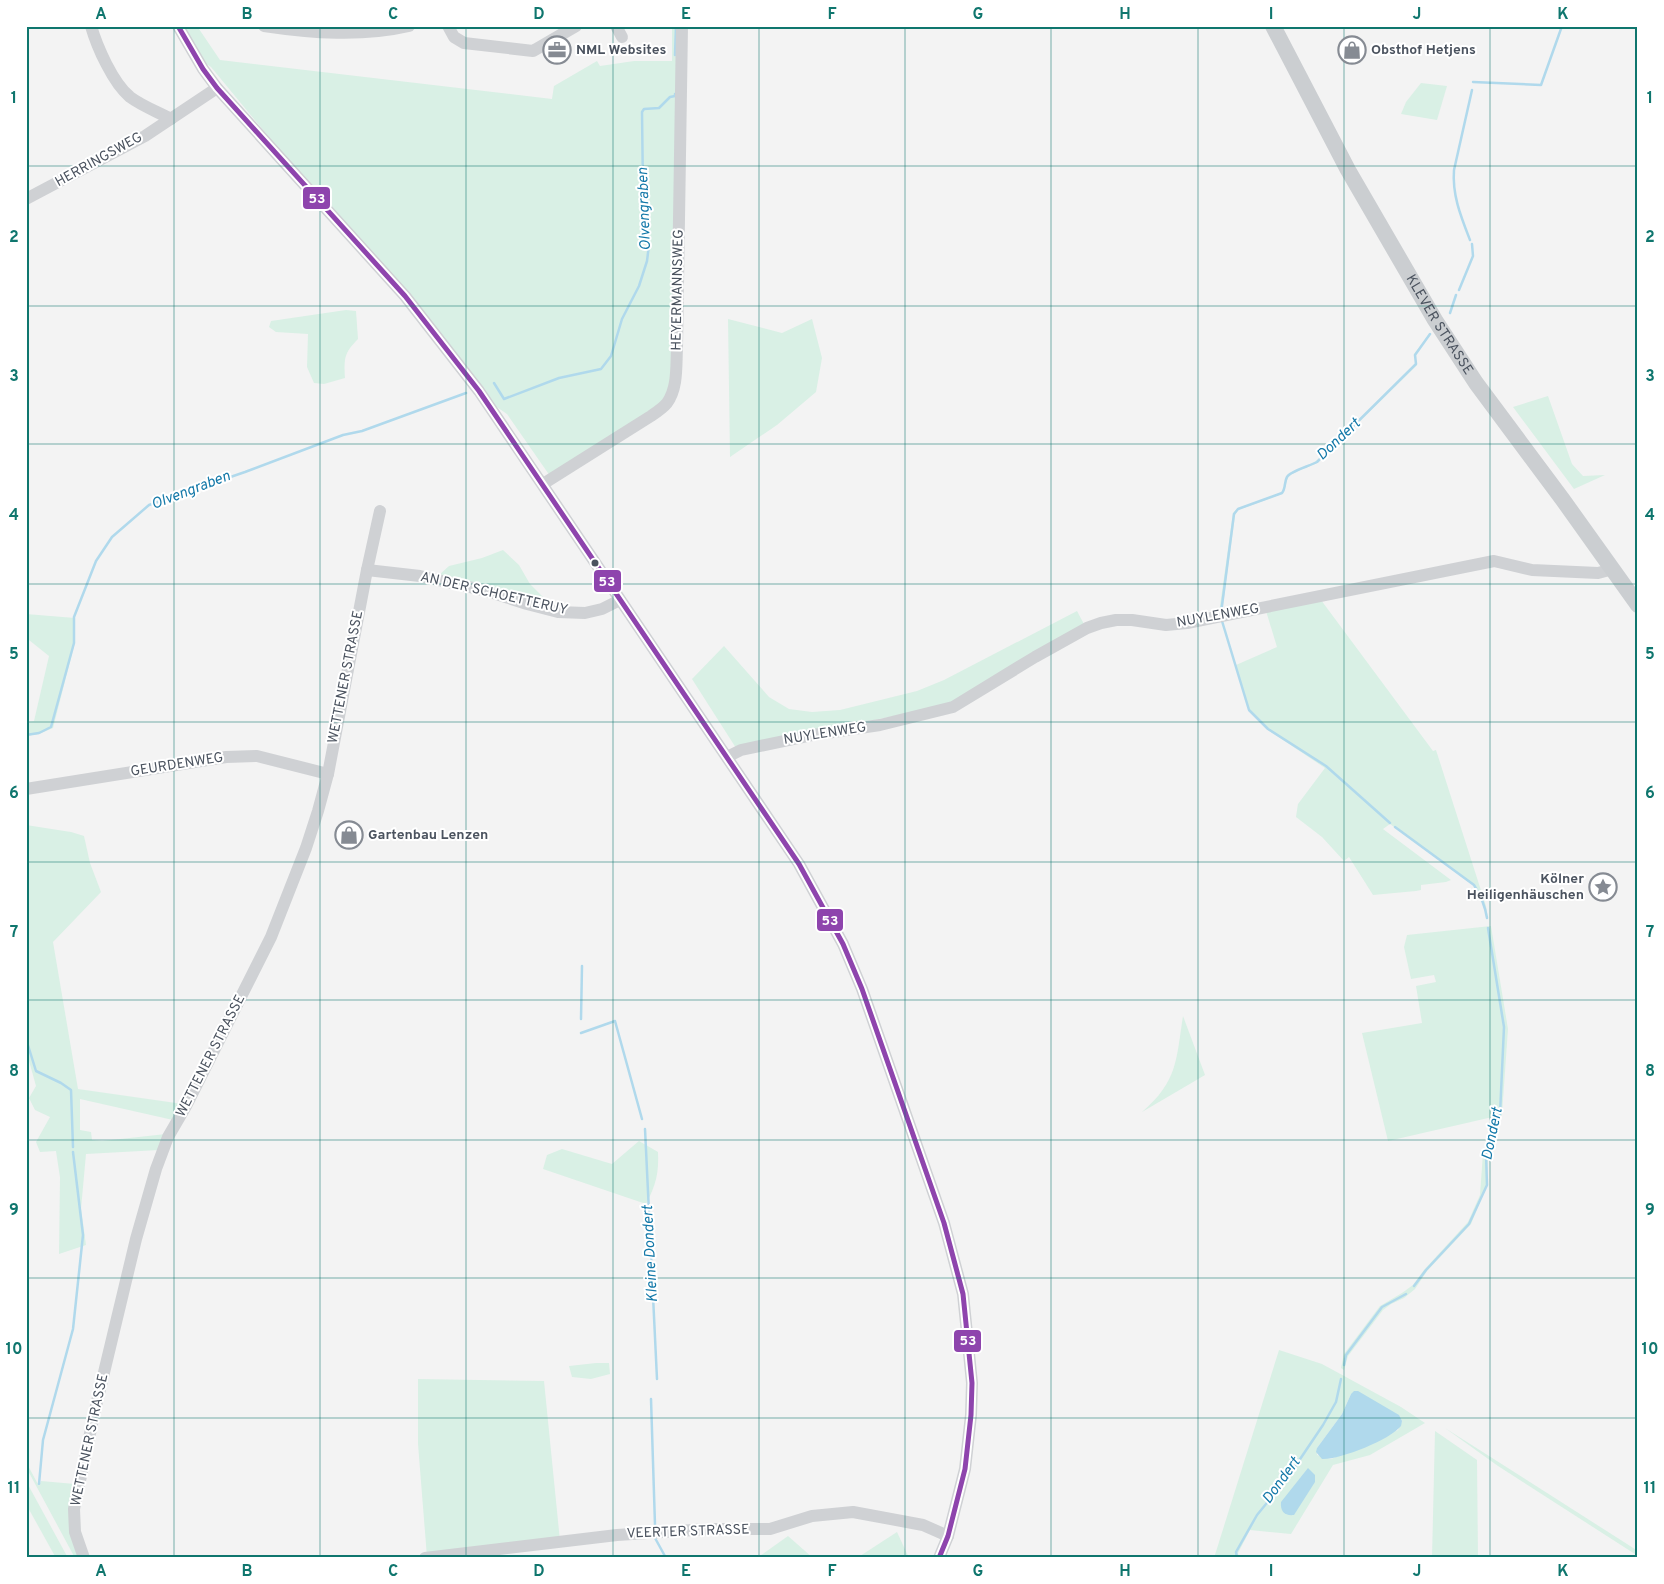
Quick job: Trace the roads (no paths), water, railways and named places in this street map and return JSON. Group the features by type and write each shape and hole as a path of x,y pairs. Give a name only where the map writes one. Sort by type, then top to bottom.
{"main road":[{"name":"KLEVER STRASSE","path":"1273,26 1348,170 1434,320 1476,383 1638,605"}],"street":[{"path":"91,26 97,46 114,76 129,96 171,119"},
{"path":"178,26 203,70 217,88 405,296 479,390 799,864 843,944 862,989 941,1214 959,1272 964,1301 972,1383 971,1415 965,1469 948,1536 939,1558"},
{"path":"264,26 331,33 397,29 409,26"},
{"path":"448,26 454,37 464,43 533,50 576,26"},
{"name":"HEYERMANNSWEG","path":"543,484 652,416 666,405 672,395 675,385 677,348 682,26"},
{"name":"HERRINGSWEG","path":"26,199 145,136 217,88"},
{"path":"367,570 380,511"},
{"name":"NUYLENWEG","path":"727,757 741,750 813,735 880,725 954,707 1035,658 1101,622 1124,620 1166,625 1187,623 1494,560 1532,570 1598,573 1612,569"},
{"name":"AN DER SCHOETTERUY","path":"367,570 420,576 487,591 558,612 585,613 602,609 620,600"},
{"name":"WETTENER STRASSE","path":"82,1552 75,1532 74,1509 136,1240 156,1169 168,1137 186,1106 271,937 308,841 328,774 367,570"},
{"name":"GEURDENWEG","path":"26,789 242,756 257,756 328,774"},
{"name":"VEERTER STRASSE","path":"424,1558 617,1535 709,1529 770,1529 812,1516 853,1512 923,1525 948,1536"}],"water":[{"path":"1354,1391 1358,1391 1399,1415 1402,1421 1401,1426 1376,1443 1352,1453 1322,1459 1316,1452 1317,1448 1342,1414"},
{"path":"1308,1468 1315,1475 1315,1482 1294,1515 1288,1515 1282,1511 1281,1502"}],"waterway":[{"name":"Olvengraben","path":"675,55 676,26"},
{"name":"Dondert","path":"1473,82 1541,85 1562,26"},
{"name":"Dondert","path":"1470,240 1458,206 1454,188 1454,170 1472,90"},
{"name":"Olvengraben","path":"494,383 504,399 559,378 601,369 611,356 622,319 639,286 647,261 649,245 643,191 642,112 644,109 659,108 670,97 675,96 675,94"},
{"name":"Dondert","path":"1459,290 1473,256 1472,244"},
{"name":"Dondert","path":"1450,313 1456,295"},
{"name":"Dondert","path":"1221,613 1234,514 1238,509 1282,493 1289,475 1317,462 1416,364 1415,355 1430,334"},
{"name":"Olvengraben","path":"26,735 39,733 51,727 74,643 74,617 96,561 112,537 149,505 466,393"},
{"name":"Dondert","path":"1222,621 1249,710 1268,729 1326,766 1390,823"},
{"name":"Dondert","path":"1395,827 1474,885 1479,893 1487,918"},
{"name":"Dondert","path":"1414,1286 1426,1270 1469,1224 1487,1185 1486,1153 1500,1114 1504,1027 1488,928"},
{"name":"Kleine Dondert","path":"581,1019 582,966"},
{"name":"Kleine Dondert","path":"581,1033 615,1021 642,1119"},
{"path":"26,1039 36,1071 71,1090 73,1147"},
{"name":"Kleine Dondert","path":"645,1129 657,1379"},
{"path":"39,1484 43,1440 73,1329 83,1235 73,1152"},
{"name":"Dondert","path":"1344,1365 1346,1355 1382,1307 1406,1294"},
{"name":"Dondert","path":"1237,1558 1236,1552 1257,1515 1288,1477 1323,1425 1336,1402 1341,1379"},
{"name":"Kleine Dondert","path":"651,1399 655,1525"},
{"name":"Kleine Dondert","path":"655,1538 666,1558"},
{"path":"26,1544 28,1558"}],"place":[{"name":"NML Websites","path":"557,50"},
{"name":"Obsthof Hetjens","path":"1352,50"},
{"name":"Gartenbau Lenzen","path":"349,835"},
{"name":"Kölner Heiligenhäuschen","path":"1603,887"}]}
